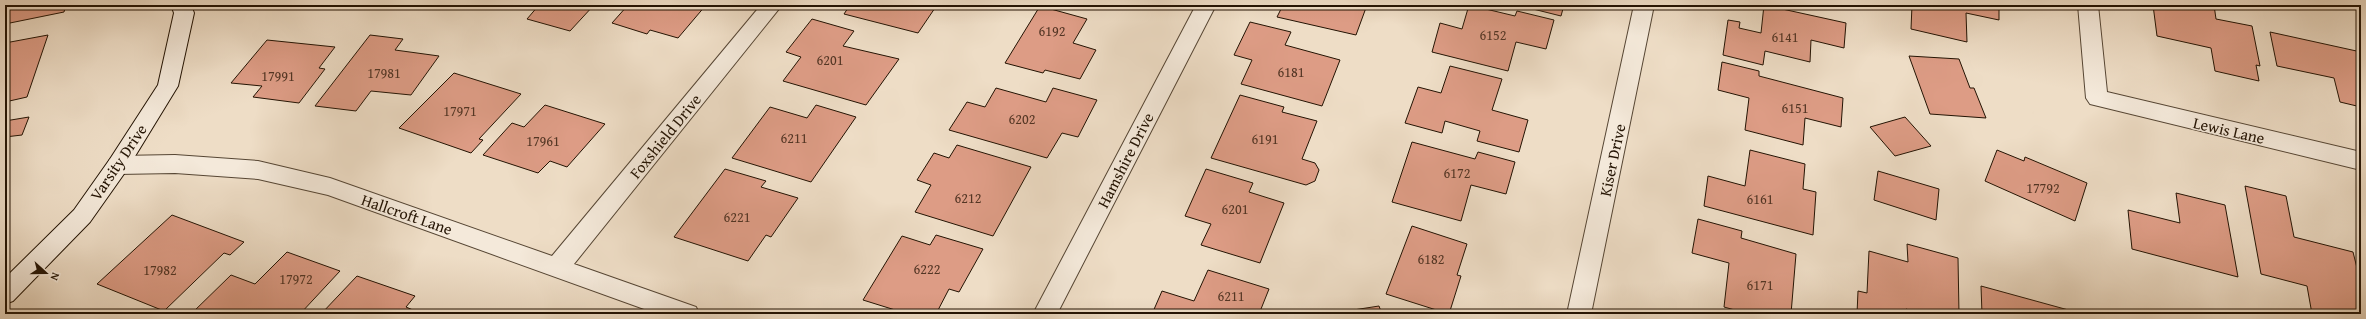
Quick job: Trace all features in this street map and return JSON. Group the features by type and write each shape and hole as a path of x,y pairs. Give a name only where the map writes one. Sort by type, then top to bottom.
{"street":[{"name":"Varsity Drive","path":"5,294 82,216 118,165 168,86 184,13 181,5"},
{"name":"Foxshield Drive","path":"557,267 772,5"},
{"name":"Hamshire Drive","path":"1045,314 1206,5"},
{"name":"Kiser Drive","path":"1579,314 1644,5"},
{"name":"Lewis Lane","path":"2088,5 2097,98 2361,161"},
{"name":"Hallcroft Lane","path":"118,165 175,164 258,170 330,187 687,314"}],"building":[{"path":"5,5 66,5 64,12 5,24"},
{"path":"539,5 594,5 570,31 527,19"},
{"path":"628,5 706,5 678,38 650,30 647,34 612,23"},
{"path":"850,5 937,5 918,33 844,14"},
{"path":"1085,5 1106,5 1103,9"},
{"path":"1283,5 1367,5 1356,35 1277,17"},
{"path":"1469,5 1515,16 1517,11 1554,20 1546,49 1516,42 1508,71 1432,52 1440,23 1462,29"},
{"path":"1517,5 1564,5 1561,16"},
{"path":"1764,5 1846,23 1844,48 1811,40 1810,62 1765,51 1763,65 1723,55 1728,20 1740,22 1739,28 1761,33"},
{"path":"1912,5 1999,5 1999,20 1966,13 1967,42 1911,29"},
{"path":"2153,5 2165,7 2165,5 2214,5 2216,19 2252,26 2260,66 2256,65 2259,81 2215,71 2211,48 2157,36"},
{"path":"1040,6 1087,19 1073,43 1096,50 1080,79 1045,70 1043,73 1005,63"},
{"path":"812,19 854,31 843,46 899,59 866,105 783,81 801,57 786,52"},
{"path":"1250,22 1291,32 1285,45 1340,60 1322,106 1241,84 1252,60 1234,55"},
{"path":"2270,32 2361,52 2361,107 2340,102 2334,78 2277,66"},
{"path":"48,35 27,97 5,102 5,43"},
{"path":"370,35 403,39 395,50 439,56 411,95 371,91 356,111 315,106"},
{"path":"267,40 335,47 319,68 325,69 299,103 253,97 262,86 231,83"},
{"path":"1909,56 1959,59 1970,88 1974,88 1986,118 1930,114"},
{"path":"1722,62 1759,71 1759,76 1843,98 1841,127 1805,118 1803,145 1745,130 1749,98 1718,90"},
{"path":"1450,66 1502,79 1492,110 1528,120 1519,152 1477,141 1480,131 1445,121 1442,133 1405,123 1418,87 1441,93"},
{"path":"454,73 521,94 479,139 483,140 471,153 399,128"},
{"path":"996,88 1046,102 1053,88 1097,100 1078,137 1062,133 1047,158 949,130 967,102 985,107"},
{"path":"1240,95 1284,107 1282,112 1317,121 1302,159 1315,163 1319,170 1315,181 1306,185 1211,158"},
{"path":"545,105 605,124 567,167 550,161 538,173 483,155 512,123 524,127"},
{"path":"816,105 856,117 811,182 732,158 770,107 807,118"},
{"path":"29,117 22,135 5,137 5,121"},
{"path":"1905,117 1931,146 1895,156 1870,127"},
{"path":"1412,142 1475,159 1478,152 1515,162 1506,194 1471,185 1461,221 1392,202"},
{"path":"957,145 1031,167 993,236 915,212 931,185 917,180 934,153 949,158"},
{"path":"1750,150 1805,164 1803,189 1816,192 1813,235 1704,206 1708,176 1745,186"},
{"path":"1997,150 2024,161 2025,157 2087,183 2075,221 1985,181"},
{"path":"725,169 766,181 761,187 798,198 771,237 766,235 748,261 674,237"},
{"path":"1206,169 1253,183 1249,192 1284,203 1260,263 1201,245 1211,224 1185,216"},
{"path":"1878,171 1939,189 1936,220 1874,200"},
{"path":"2245,186 2286,196 2294,237 2353,252 2361,284 2361,314 2312,314 2307,286 2261,274"},
{"path":"2176,193 2225,205 2238,277 2132,249 2128,210 2180,223"},
{"path":"172,215 244,242 230,255 224,253 164,311 97,284"},
{"path":"1698,219 1742,231 1741,238 1796,254 1791,314 1749,314 1724,307 1729,263 1692,253"},
{"path":"1412,226 1467,244 1457,275 1461,276 1449,314 1386,294"},
{"path":"936,235 983,249 959,292 949,289 936,314 908,314 863,300 902,236 930,245"},
{"path":"1907,244 1958,258 1959,314 1922,314 1906,309 1906,314 1857,314 1858,291 1867,293 1869,251 1908,262"},
{"path":"287,252 340,271 300,314 191,314 231,275 255,284"},
{"path":"1208,270 1269,289 1259,314 1152,314 1162,291 1194,301"},
{"path":"357,276 415,296 406,307 422,314 321,314"},
{"path":"1981,286 2083,314 1982,314"},
{"path":"1379,306 1382,314 1334,313"}]}
